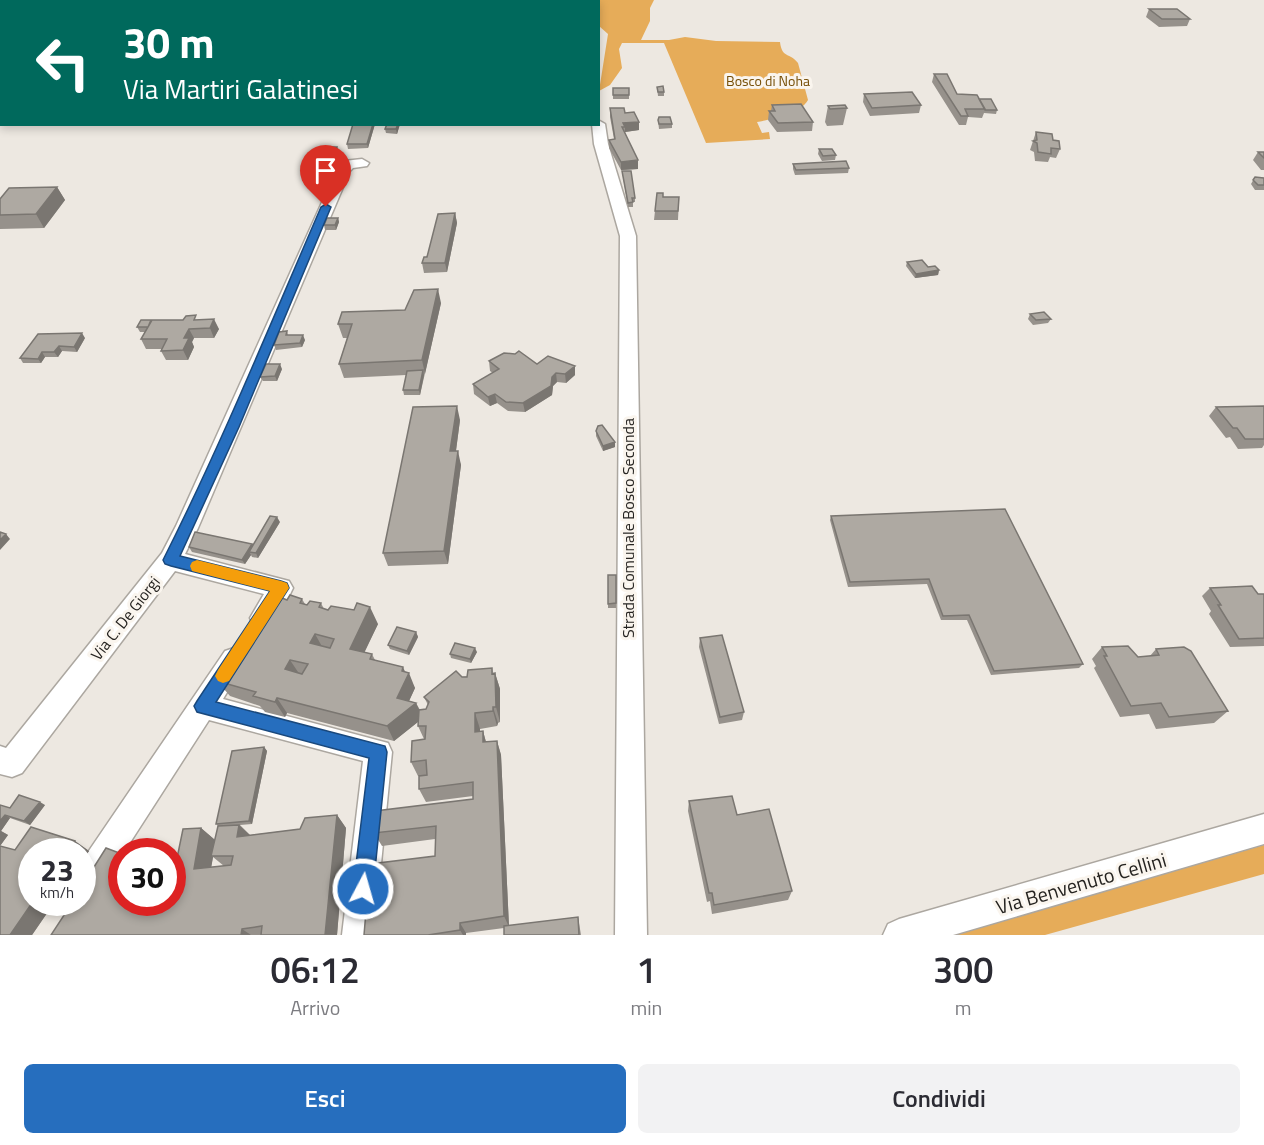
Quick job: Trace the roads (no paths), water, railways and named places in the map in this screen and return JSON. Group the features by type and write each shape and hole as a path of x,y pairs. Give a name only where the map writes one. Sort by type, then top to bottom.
{"street":[{"name":"Strada Comunale Bosco Seconda","path":"598,126 601,144 628,236 631,935"},
{"name":"Via C. De Giorgi","path":"0,759 12,763 171,560 344,169 349,164 362,163"},
{"path":"96,868 281,588 171,560"},
{"path":"203,706 378,752 358,935"},
{"name":"Via Benvenuto Cellini","path":"899,935 1264,829"}],"park label":[{"name":"Bosco di Noha","path":"768,80"}]}
